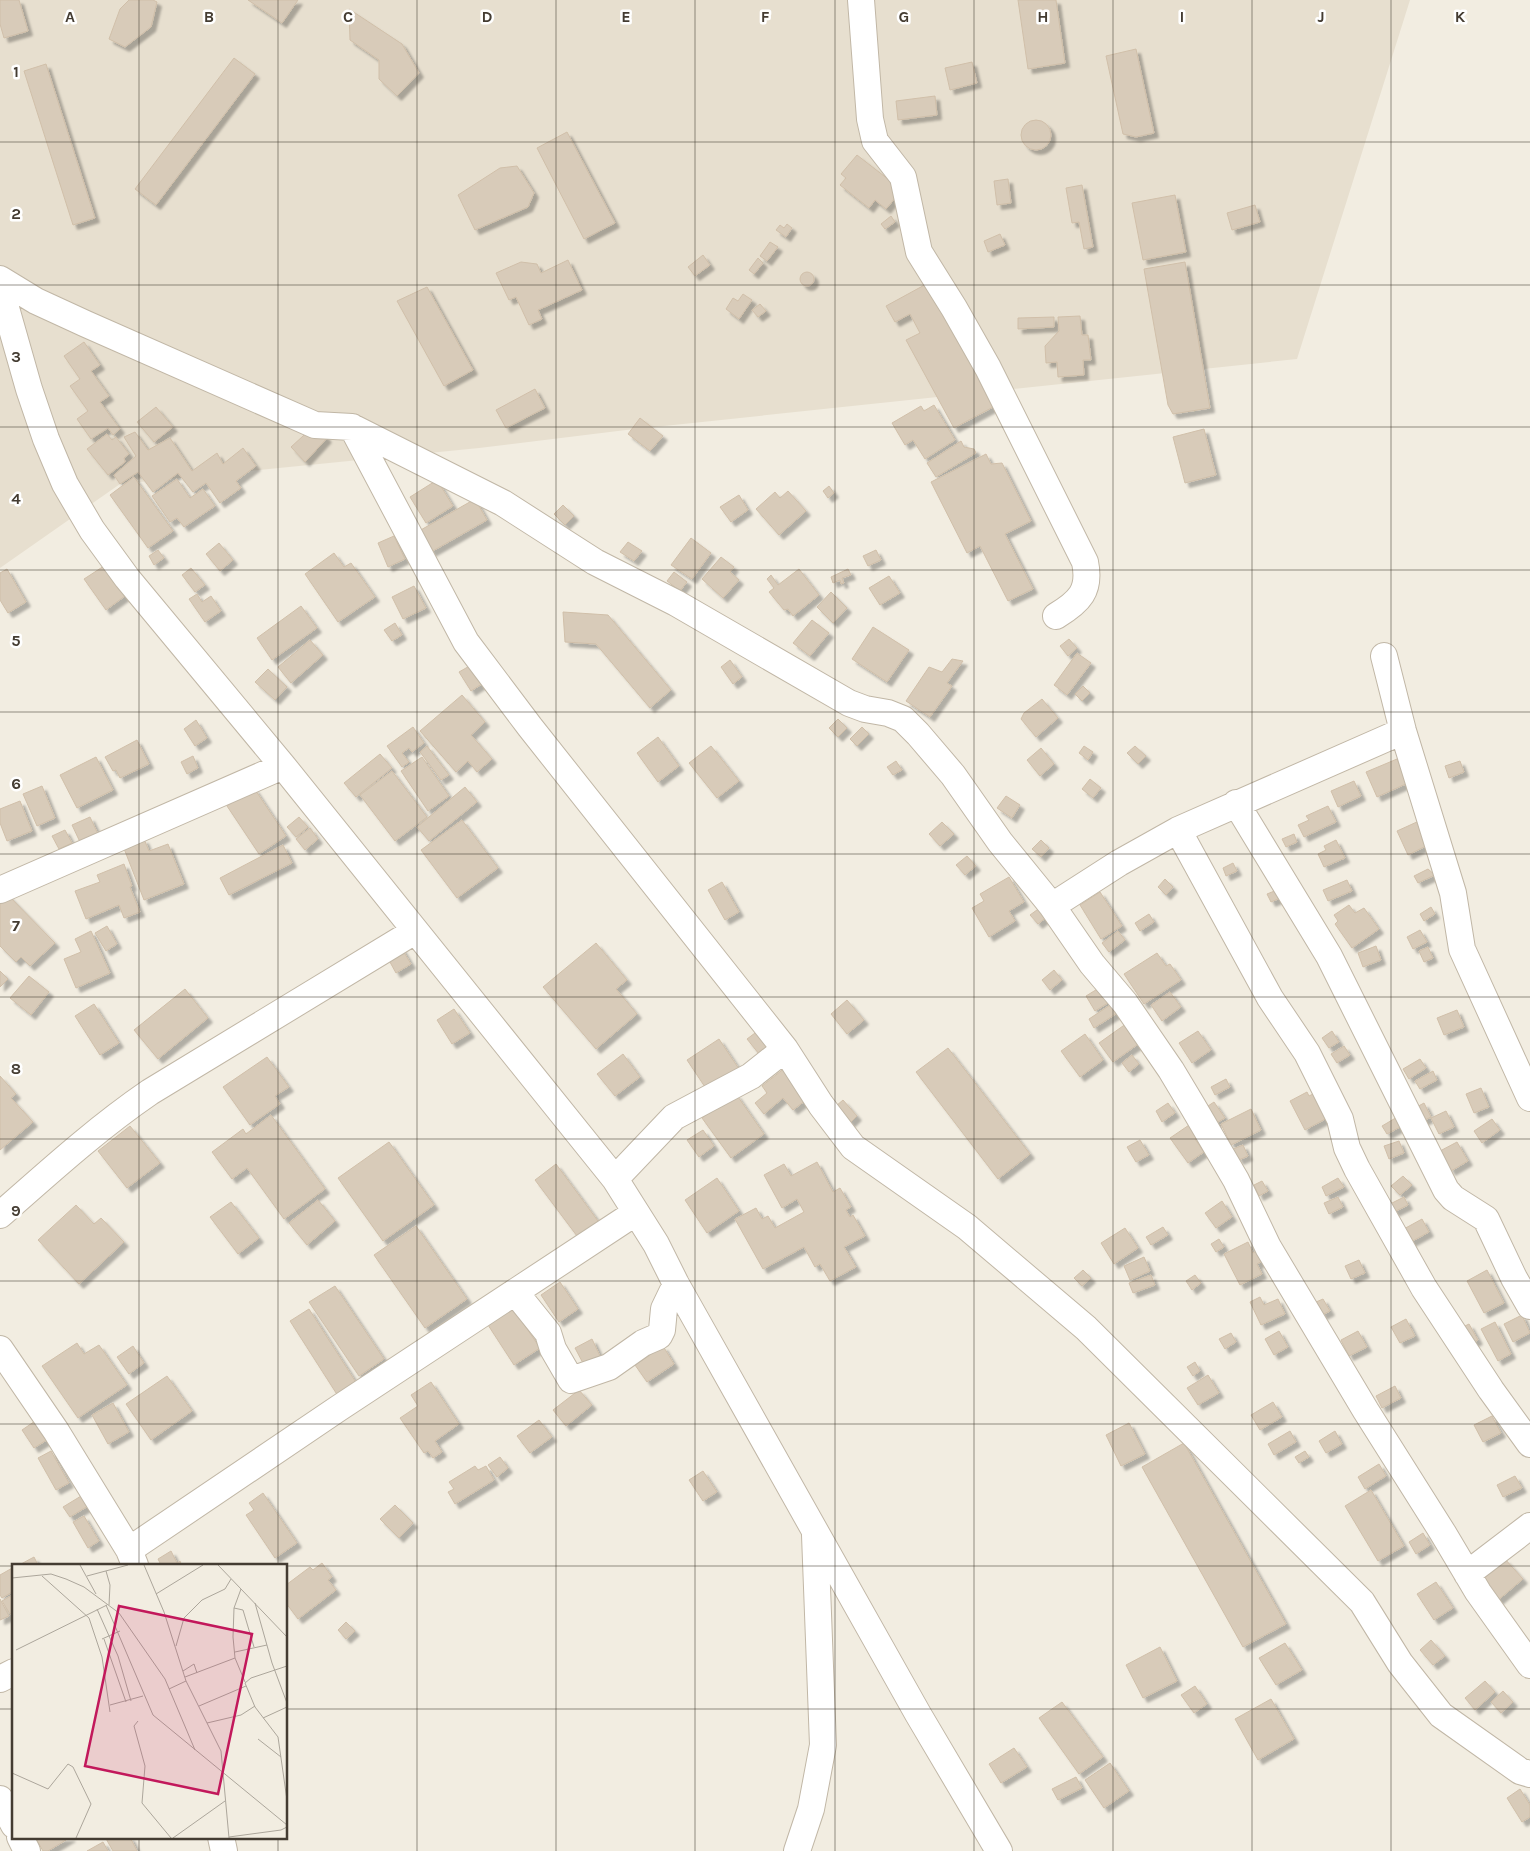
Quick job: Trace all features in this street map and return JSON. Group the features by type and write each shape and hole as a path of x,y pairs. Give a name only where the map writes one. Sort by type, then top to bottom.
{"street":[{"path":"861,0 870,119 875,141 903,178 919,252 988,368 1085,562 1088,576 1085,589 1079,600 1056,616"},
{"path":"0,278 36,301 61,313 315,426 352,427 503,503 595,562 676,603 849,703 903,719 953,775 1000,842 1052,906 1092,964 1125,1003 1171,1070 1236,1180 1268,1247 1366,1411 1478,1592 1530,1665"},
{"path":"0,287 29,389 46,439 65,484 92,530 127,578 283,766 615,1179 656,1244 676,1284 918,1714 999,1851"},
{"path":"352,427 466,642 530,727 785,1049 821,1105 853,1148 967,1227 1123,1362 1362,1602 1400,1663 1441,1715 1520,1771 1530,1774"},
{"path":"1384,656 1402,731 1453,893 1462,948 1530,1098"},
{"path":"1052,906 1178,830 1402,731"},
{"path":"0,890 283,766"},
{"path":"1236,803 1329,956 1446,1190 1453,1198 1486,1219 1514,1278 1530,1306"},
{"path":"1178,830 1270,998 1307,1053 1340,1119 1348,1148 1357,1170 1424,1288 1491,1390 1530,1444"},
{"path":"0,1215 89,1137 150,1092 415,931"},
{"path":"615,1179 674,1117 751,1076 785,1049"},
{"path":"0,1349 56,1431 132,1557 339,1408 635,1213"},
{"path":"515,1292 548,1333 553,1349 571,1380 609,1367 643,1342 659,1336 662,1330 664,1308 676,1284"},
{"path":"1467,1574 1530,1526"},
{"path":"797,1851 811,1809 823,1745 815,1529"},
{"path":"0,1679 12,1673"},
{"path":"0,1799 12,1821"},
{"path":"20,1838 27,1851"},
{"path":"221,1838 224,1851"}],"shaded area":[{"path":"0,0 1410,0 1297,359 626,430 479,448 120,484 0,568"}],"building":[{"path":"0,0 19,0 28,31 4,38 0,24"},
{"path":"129,0 153,0 157,2 151,27 125,47 109,39 120,9"},
{"path":"248,0 298,0 282,23"},
{"path":"1018,0 1056,0 1065,63 1028,69"},
{"path":"349,9 402,44 419,73 397,96 379,79 379,60 350,40"},
{"path":"1136,49 1154,133 1136,137 1123,134 1106,56"},
{"path":"234,58 255,74 156,205 135,189"},
{"path":"972,62 977,83 950,90 945,68"},
{"path":"46,64 95,218 73,225 24,71"},
{"path":"935,96 937,115 898,120 896,101"},
{"path":"1036,120 1047,124 1051,135 1047,146 1036,150 1025,146 1021,135 1025,124"},
{"path":"567,132 615,223 584,239 537,148"},
{"path":"857,155 902,190 886,209 875,200 869,208 840,185 846,178 841,174"},
{"path":"517,166 534,193 528,207 475,230 458,195 500,168"},
{"path":"1008,179 1011,203 997,205 994,181"},
{"path":"1082,185 1093,247 1084,249 1079,222 1072,223 1066,188"},
{"path":"1175,195 1186,252 1143,260 1132,203"},
{"path":"1255,205 1260,222 1232,230 1227,213"},
{"path":"891,216 895,222 885,229 881,224"},
{"path":"787,224 792,228 786,237 776,230 780,225 784,228"},
{"path":"1000,234 1005,245 988,252 984,241"},
{"path":"770,242 778,247 767,261 760,256"},
{"path":"703,255 710,265 695,276 688,267"},
{"path":"758,258 763,263 754,274 749,270"},
{"path":"568,260 582,290 538,310 542,319 529,325 516,297 509,300 496,273 521,262 537,264 541,273"},
{"path":"1185,262 1210,408 1173,414 1168,405 1144,269"},
{"path":"804,272 810,272 814,279 810,286 804,286 800,282 800,276"},
{"path":"930,282 997,405 954,428 906,340 920,333 910,314 895,322 886,306"},
{"path":"427,287 473,370 444,386 397,301"},
{"path":"743,294 752,300 739,319 726,309 733,298 738,301"},
{"path":"760,304 766,311 758,317 752,310"},
{"path":"1080,316 1082,335 1088,335 1091,360 1083,360 1084,375 1058,377 1057,362 1046,363 1045,346 1059,331 1058,317"},
{"path":"1054,317 1054,327 1018,329 1018,318"},
{"path":"84,342 100,365 91,371 109,396 100,402 120,429 113,435 108,428 91,439 77,419 88,411 70,386 80,379 64,356"},
{"path":"535,389 545,408 506,428 496,410"},
{"path":"934,405 955,440 925,459 913,440 905,445 892,423 921,406 924,411"},
{"path":"156,407 173,427 154,442 137,422"},
{"path":"640,418 663,436 650,451 628,434"},
{"path":"315,425 327,438 305,462 291,447"},
{"path":"1204,429 1216,475 1185,483 1173,437"},
{"path":"135,432 148,450 170,438 192,471 217,453 223,464 243,448 256,466 236,481 241,488 220,503 206,483 193,492 178,473 153,492 138,472 120,484 114,475 136,456 124,437"},
{"path":"107,434 112,440 116,437 129,454 124,458 125,462 108,475 87,449"},
{"path":"961,441 964,447 974,449 976,453 936,477 927,463"},
{"path":"986,454 991,464 1002,463 1031,521 1005,534 1033,589 1008,601 980,546 967,553 931,482"},
{"path":"134,477 173,531 148,548 110,495"},
{"path":"177,479 190,498 203,489 215,506 184,527 177,518 170,522 152,496"},
{"path":"437,480 453,506 426,523 410,497"},
{"path":"829,486 834,493 828,498 823,491"},
{"path":"788,491 806,511 779,535 756,509 775,492 780,498"},
{"path":"739,495 748,510 731,522 720,507"},
{"path":"475,499 487,520 431,552 419,531"},
{"path":"563,505 574,516 565,525 554,514"},
{"path":"394,536 405,559 388,567 378,543"},
{"path":"691,538 711,553 692,579 671,565"},
{"path":"628,542 642,551 634,561 620,552"},
{"path":"219,543 233,560 220,571 206,554"},
{"path":"158,550 164,558 154,565 149,556"},
{"path":"876,550 881,560 868,566 863,556"},
{"path":"334,553 344,567 351,563 375,597 338,622 305,574"},
{"path":"721,557 734,567 730,572 739,580 723,598 702,579"},
{"path":"104,566 125,596 106,610 84,579"},
{"path":"191,568 205,585 195,592 182,575"},
{"path":"7,569 26,602 8,613 0,600 0,573"},
{"path":"799,569 819,595 793,616 788,609 784,610 769,592 774,588 767,579 771,575 778,585"},
{"path":"848,569 851,575 842,578 844,583 841,584 840,580 833,583 831,577"},
{"path":"674,572 687,582 680,591 667,581"},
{"path":"889,576 900,593 880,605 869,588"},
{"path":"414,586 426,608 403,619 392,597"},
{"path":"831,592 847,608 833,623 817,607"},
{"path":"197,594 202,602 211,596 221,611 205,622 189,599"},
{"path":"301,606 317,628 272,660 257,638"},
{"path":"563,612 608,615 671,690 650,708 596,644 565,642"},
{"path":"812,620 829,633 810,656 793,643"},
{"path":"395,623 402,635 392,641 384,630"},
{"path":"873,627 909,650 887,682 852,659"},
{"path":"1069,639 1077,648 1068,656 1060,646"},
{"path":"310,640 323,655 291,683 278,667"},
{"path":"1077,653 1091,663 1067,695 1054,685"},
{"path":"952,659 963,661 947,683 952,686 930,717 906,701 929,667 942,672"},
{"path":"730,660 742,677 733,684 721,667"},
{"path":"473,664 485,682 471,691 459,672"},
{"path":"268,669 287,687 275,700 255,682"},
{"path":"1083,686 1090,693 1082,701 1075,694"},
{"path":"462,695 485,722 471,735 492,759 477,772 468,761 456,772 420,731"},
{"path":"1042,699 1058,718 1036,737 1021,719 1024,713"},
{"path":"838,719 847,728 838,737 829,728"},
{"path":"196,720 207,738 195,746 184,729"},
{"path":"413,727 424,743 412,752 409,748 402,753 409,762 402,767 387,746"},
{"path":"862,727 869,734 857,746 850,739"},
{"path":"658,737 679,766 658,782 637,753"},
{"path":"137,740 149,764 120,778 116,770 113,771 105,757"},
{"path":"427,746 449,775 441,780 420,752"},
{"path":"711,746 739,781 717,798 689,763"},
{"path":"1084,746 1093,752 1088,760 1079,753"},
{"path":"1135,746 1146,756 1138,764 1127,753"},
{"path":"1041,748 1054,764 1040,776 1027,760"},
{"path":"380,754 392,768 356,797 344,783"},
{"path":"193,756 198,768 187,774 181,762"},
{"path":"96,757 113,790 77,808 60,775"},
{"path":"422,757 449,796 428,811 401,771"},
{"path":"1397,759 1408,783 1377,797 1366,772"},
{"path":"896,761 902,770 893,775 887,767"},
{"path":"1460,761 1464,772 1449,778 1445,766"},
{"path":"392,771 427,817 395,841 360,795"},
{"path":"1090,779 1101,788 1093,798 1082,789"},
{"path":"1354,781 1361,796 1338,807 1331,791"},
{"path":"42,786 55,818 37,826 23,794"},
{"path":"465,787 477,802 429,841 417,827"},
{"path":"254,788 286,836 259,854 227,806"},
{"path":"1006,796 1020,805 1012,818 997,808"},
{"path":"20,801 32,831 7,841 0,823 0,809"},
{"path":"1328,806 1336,822 1304,837 1298,825 1309,820 1306,816"},
{"path":"90,817 98,834 80,842 72,825"},
{"path":"299,817 308,827 296,837 287,827"},
{"path":"462,820 498,868 457,898 421,850"},
{"path":"1419,821 1430,844 1408,855 1397,831"},
{"path":"942,822 954,834 940,846 929,834"},
{"path":"310,828 318,839 305,850 296,839"},
{"path":"65,830 72,843 59,849 52,836"},
{"path":"1294,834 1297,842 1286,847 1282,839"},
{"path":"144,839 149,851 168,844 184,884 144,900 123,846"},
{"path":"1041,840 1049,848 1041,857 1032,849"},
{"path":"1336,840 1345,858 1324,867 1318,854 1326,850 1324,846"},
{"path":"283,845 292,863 229,895 220,878"},
{"path":"967,856 976,866 965,875 956,865"},
{"path":"1233,863 1237,871 1226,876 1223,868"},
{"path":"124,864 132,886 130,887 140,912 124,918 119,905 86,919 75,891 100,882 97,875"},
{"path":"1428,869 1435,875 1418,883 1414,876"},
{"path":"1009,877 1024,902 1009,911 1015,921 989,937 972,908 984,901 980,894"},
{"path":"1165,879 1173,887 1166,895 1158,887"},
{"path":"1347,880 1352,891 1328,901 1323,890"},
{"path":"722,882 739,912 725,920 708,890"},
{"path":"1282,888 1285,896 1271,902 1267,894"},
{"path":"1100,892 1122,926 1101,939 1080,905"},
{"path":"7,894 55,943 30,966 21,957 16,962 0,946 0,901"},
{"path":"1349,905 1355,913 1364,908 1379,929 1352,948 1335,924 1338,921 1334,915"},
{"path":"1041,907 1048,916 1038,924 1030,915"},
{"path":"1431,907 1435,914 1424,921 1420,914"},
{"path":"1149,914 1154,922 1140,931 1135,923"},
{"path":"107,926 117,944 106,951 95,933"},
{"path":"1420,930 1427,942 1413,949 1407,937"},
{"path":"91,931 110,973 76,988 64,959 81,952 75,939"},
{"path":"1118,931 1125,940 1109,952 1102,943"},
{"path":"596,943 627,980 616,989 637,1014 596,1049 543,987"},
{"path":"399,944 411,964 396,973 385,953"},
{"path":"1376,946 1381,960 1363,967 1358,953"},
{"path":"1428,947 1433,958 1424,962 1419,951"},
{"path":"1157,953 1166,966 1170,964 1181,980 1144,1004 1124,974"},
{"path":"1054,970 1062,980 1050,990 1042,980"},
{"path":"0,971 8,979 0,987"},
{"path":"29,976 49,992 31,1015 10,998"},
{"path":"1099,988 1108,1003 1095,1011 1086,996"},
{"path":"185,989 208,1018 158,1059 134,1030"},
{"path":"1170,992 1181,1007 1162,1021 1151,1005"},
{"path":"847,1000 864,1020 847,1034 831,1014"},
{"path":"1113,1003 1119,1012 1094,1028 1089,1019"},
{"path":"94,1004 119,1043 100,1055 75,1016"},
{"path":"454,1009 470,1033 452,1044 437,1020"},
{"path":"1457,1010 1464,1027 1444,1035 1437,1018"},
{"path":"1130,1021 1144,1040 1113,1062 1099,1043"},
{"path":"759,1030 775,1050 763,1059 747,1039"},
{"path":"1198,1031 1211,1050 1192,1063 1179,1043"},
{"path":"1332,1031 1339,1042 1329,1048 1322,1038"},
{"path":"1085,1034 1103,1060 1080,1077 1061,1051"},
{"path":"719,1039 739,1069 707,1090 687,1060"},
{"path":"1344,1046 1350,1055 1337,1063 1331,1054"},
{"path":"948,1048 1030,1154 998,1179 916,1072"},
{"path":"623,1054 640,1077 615,1096 597,1074"},
{"path":"1132,1055 1139,1064 1129,1072 1122,1063"},
{"path":"267,1057 289,1087 275,1096 280,1104 250,1125 223,1087"},
{"path":"1420,1059 1426,1068 1409,1079 1403,1069"},
{"path":"786,1067 810,1097 793,1110 783,1098 764,1114 755,1103 767,1093 762,1086"},
{"path":"1433,1071 1437,1080 1420,1089 1415,1081"},
{"path":"0,1076 16,1094 11,1098 33,1122 0,1150"},
{"path":"1226,1079 1230,1087 1215,1095 1211,1087"},
{"path":"1481,1088 1489,1107 1474,1113 1466,1094"},
{"path":"1319,1091 1331,1116 1305,1130 1290,1101 1307,1092 1309,1096"},
{"path":"736,1094 764,1134 731,1158 702,1118"},
{"path":"843,1100 857,1116 850,1123 836,1106"},
{"path":"1214,1102 1225,1118 1209,1127 1199,1112"},
{"path":"1168,1103 1175,1113 1162,1122 1156,1111"},
{"path":"1424,1103 1431,1117 1421,1122 1413,1109"},
{"path":"1251,1109 1261,1130 1231,1145 1221,1124"},
{"path":"1446,1111 1454,1127 1439,1134 1431,1118"},
{"path":"271,1115 325,1189 284,1219 247,1168 232,1179 212,1152 243,1129 246,1134"},
{"path":"1399,1116 1404,1125 1387,1134 1382,1126"},
{"path":"1492,1119 1500,1130 1482,1143 1474,1131"},
{"path":"1195,1121 1203,1133 1195,1139 1204,1152 1188,1163 1170,1138"},
{"path":"130,1126 160,1163 127,1188 98,1151"},
{"path":"703,1130 714,1146 699,1157 687,1140"},
{"path":"1140,1140 1149,1155 1136,1162 1127,1147"},
{"path":"1399,1141 1404,1153 1389,1159 1384,1146"},
{"path":"389,1142 434,1205 383,1241 338,1178"},
{"path":"1457,1142 1468,1161 1451,1171 1440,1151"},
{"path":"1243,1145 1248,1156 1239,1160 1233,1149"},
{"path":"817,1162 833,1192 840,1188 851,1207 846,1210 850,1217 853,1215 865,1236 844,1247 856,1267 830,1281 820,1264 815,1267 804,1247 763,1269 735,1219 756,1208 762,1219 768,1216 775,1228 804,1212 797,1199 782,1208 764,1175 784,1164 791,1176"},
{"path":"556,1164 601,1225 580,1240 535,1180"},
{"path":"1403,1176 1412,1185 1400,1195 1391,1186"},
{"path":"717,1178 739,1211 707,1233 685,1200"},
{"path":"1338,1178 1344,1187 1326,1196 1322,1187"},
{"path":"1262,1181 1268,1191 1259,1196 1254,1185"},
{"path":"1338,1197 1343,1207 1329,1214 1324,1203"},
{"path":"1404,1197 1408,1205 1394,1212 1390,1204"},
{"path":"318,1200 335,1221 307,1245 289,1223"},
{"path":"1222,1201 1232,1217 1216,1228 1205,1213"},
{"path":"231,1202 259,1238 238,1254 210,1217"},
{"path":"76,1205 94,1224 101,1218 124,1242 79,1284 38,1240"},
{"path":"1422,1219 1429,1232 1409,1243 1402,1230"},
{"path":"416,1226 467,1299 425,1328 374,1255"},
{"path":"1163,1227 1168,1235 1151,1245 1146,1237"},
{"path":"1125,1228 1138,1248 1114,1264 1101,1243"},
{"path":"1219,1239 1224,1247 1216,1252 1211,1244"},
{"path":"1248,1242 1253,1253 1260,1249 1266,1259 1257,1264 1262,1274 1240,1285 1224,1254"},
{"path":"1144,1257 1150,1271 1130,1280 1124,1266"},
{"path":"1359,1260 1365,1273 1351,1279 1345,1266"},
{"path":"1083,1270 1091,1278 1082,1286 1074,1278"},
{"path":"1487,1270 1504,1303 1484,1313 1467,1281"},
{"path":"1151,1275 1155,1285 1133,1293 1129,1283"},
{"path":"1195,1275 1201,1283 1192,1290 1186,1281"},
{"path":"560,1282 578,1309 559,1322 541,1295"},
{"path":"335,1286 384,1359 359,1376 309,1302"},
{"path":"1260,1297 1264,1305 1278,1299 1285,1314 1261,1325 1250,1302"},
{"path":"1323,1299 1330,1311 1322,1315 1316,1302"},
{"path":"513,1308 540,1348 514,1365 488,1325"},
{"path":"309,1309 357,1384 338,1396 290,1321"},
{"path":"1522,1315 1530,1333 1513,1342 1504,1324"},
{"path":"1406,1319 1415,1336 1400,1343 1391,1327"},
{"path":"1495,1322 1511,1354 1498,1361 1481,1329"},
{"path":"1469,1324 1478,1340 1468,1345 1459,1329"},
{"path":"1279,1331 1288,1347 1274,1355 1265,1339"},
{"path":"1358,1331 1367,1347 1349,1356 1341,1340"},
{"path":"1231,1333 1236,1342 1225,1349 1219,1339"},
{"path":"592,1339 600,1356 584,1365 575,1348"},
{"path":"77,1343 84,1354 99,1345 127,1385 78,1418 42,1366"},
{"path":"133,1346 144,1363 129,1374 117,1357"},
{"path":"663,1346 674,1364 647,1382 635,1365"},
{"path":"1195,1362 1200,1371 1193,1376 1187,1367"},
{"path":"1208,1375 1219,1393 1198,1405 1187,1388"},
{"path":"167,1376 192,1411 151,1440 126,1404"},
{"path":"431,1382 459,1424 435,1441 442,1452 433,1458 428,1451 424,1453 400,1418 418,1406 411,1395"},
{"path":"1395,1386 1401,1398 1382,1408 1376,1396"},
{"path":"579,1390 592,1405 566,1426 553,1410"},
{"path":"1273,1402 1282,1417 1260,1430 1251,1415"},
{"path":"113,1403 129,1432 108,1444 92,1415"},
{"path":"1492,1416 1501,1433 1483,1442 1474,1425"},
{"path":"41,1417 53,1436 34,1448 22,1430"},
{"path":"539,1420 552,1437 530,1453 517,1436"},
{"path":"1129,1423 1145,1454 1121,1466 1106,1435"},
{"path":"1290,1431 1296,1442 1274,1455 1268,1444"},
{"path":"1335,1431 1342,1444 1326,1453 1319,1441"},
{"path":"1184,1443 1286,1624 1243,1647 1142,1467"},
{"path":"51,1451 69,1483 56,1490 38,1458"},
{"path":"1305,1451 1309,1457 1299,1463 1295,1457"},
{"path":"500,1457 508,1468 497,1477 488,1465"},
{"path":"1379,1464 1386,1476 1365,1489 1358,1477"},
{"path":"475,1466 478,1470 486,1466 494,1480 455,1504 448,1492 454,1489 449,1482"},
{"path":"703,1471 717,1492 703,1501 689,1480"},
{"path":"1515,1476 1522,1488 1503,1497 1497,1485"},
{"path":"1371,1490 1404,1546 1378,1561 1345,1506"},
{"path":"86,1493 93,1503 70,1517 63,1507"},
{"path":"263,1493 297,1543 275,1558 246,1515 254,1510 249,1503"},
{"path":"395,1505 413,1523 399,1538 380,1519"},
{"path":"84,1516 99,1541 88,1548 73,1522"},
{"path":"1423,1533 1430,1545 1416,1554 1409,1542"},
{"path":"171,1551 177,1563 180,1561 181,1564 160,1564 158,1559"},
{"path":"34,1557 38,1564 21,1564"},
{"path":"1505,1559 1523,1579 1497,1601 1480,1582"},
{"path":"322,1563 332,1577 328,1580 336,1590 298,1619 288,1606 288,1584 310,1567 313,1570"},
{"path":"12,1568 12,1592 2,1598 0,1595 0,1575"},
{"path":"1436,1582 1453,1608 1434,1620 1417,1594"},
{"path":"12,1595 12,1613 10,1614 2,1601"},
{"path":"0,1599 9,1616 0,1620"},
{"path":"346,1622 355,1631 346,1639 338,1630"},
{"path":"1431,1640 1445,1656 1433,1665 1420,1650"},
{"path":"1285,1643 1302,1670 1276,1685 1259,1658"},
{"path":"1160,1647 1177,1681 1143,1698 1126,1665"},
{"path":"1485,1681 1495,1692 1475,1710 1465,1698"},
{"path":"1195,1686 1207,1704 1194,1713 1181,1695"},
{"path":"1503,1691 1513,1702 1501,1713 1491,1702"},
{"path":"1271,1699 1294,1739 1258,1760 1235,1719"},
{"path":"1062,1702 1103,1757 1079,1774 1039,1718"},
{"path":"1014,1748 1027,1767 1001,1783 989,1764"},
{"path":"1110,1763 1129,1791 1104,1808 1085,1780"},
{"path":"1076,1777 1082,1788 1058,1800 1052,1789"},
{"path":"1520,1789 1530,1805 1530,1817 1522,1822 1507,1798"},
{"path":"36,1838 69,1838 48,1851 43,1851"},
{"path":"106,1838 130,1838 137,1851 113,1851"},
{"path":"103,1842 108,1851 87,1851"}]}
